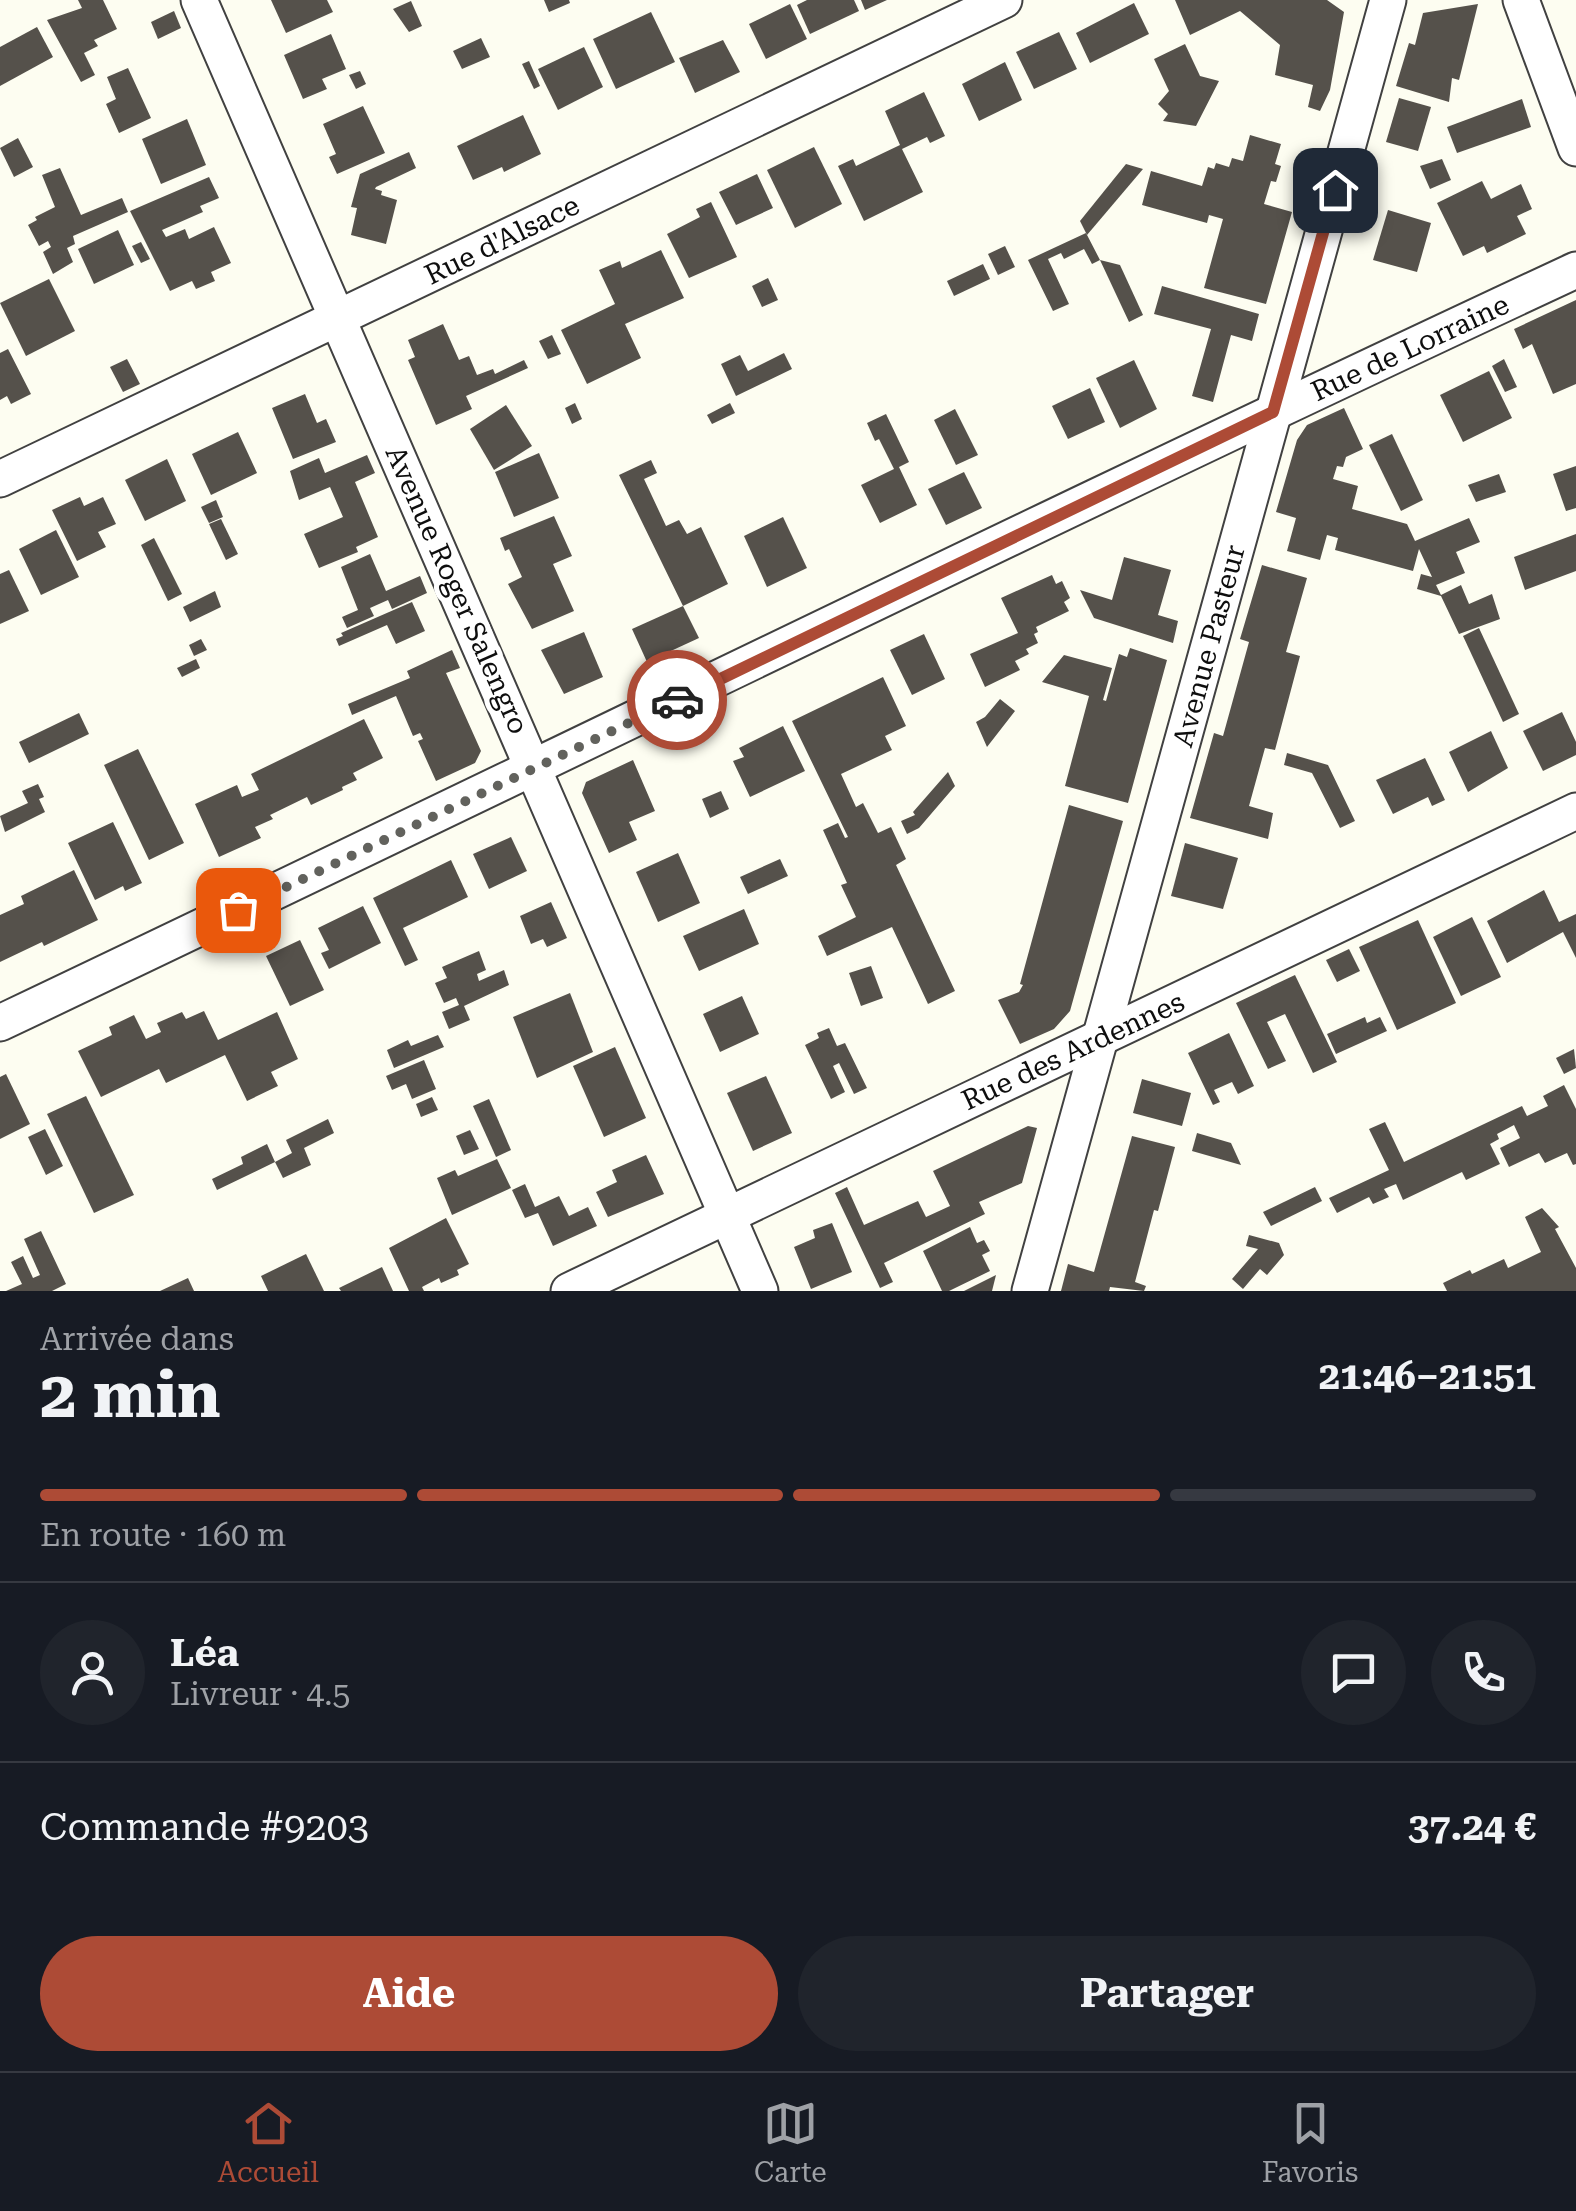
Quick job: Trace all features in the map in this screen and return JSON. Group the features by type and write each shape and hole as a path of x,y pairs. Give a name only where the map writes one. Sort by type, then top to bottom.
{"street":[{"name":"Avenue Roger Salengro","path":"199,0 760,1291"},
{"name":"Rue d'Alsace","path":"0,479 1004,0"},
{"name":"Avenue Pasteur","path":"1030,1291 1388,0"},
{"path":"1521,0 1576,148"},
{"name":"Rue de Lorraine","path":"0,1023 1576,270"},
{"name":"Rue des Ardennes","path":"569,1291 1576,811"}],"building":[{"path":"78,0 103,0 117,29 94,40 98,46 84,53 95,75 81,82 47,20 82,8"},
{"path":"271,0 327,0 333,12 286,33"},
{"path":"544,0 569,0 570,3 549,12"},
{"path":"807,0 854,0 859,11 810,34 797,5"},
{"path":"861,0 887,0 865,10"},
{"path":"1175,0 1327,0 1344,12 1330,90 1320,111 1308,107 1313,85 1275,75 1280,45 1240,11 1190,35"},
{"path":"411,1 422,26 409,32 393,9"},
{"path":"1134,3 1149,34 1090,63 1076,33"},
{"path":"790,4 807,39 766,59 749,24"},
{"path":"1478,4 1459,80 1452,78 1449,102 1396,86 1409,43 1415,45 1423,13"},
{"path":"174,11 181,28 158,39 151,22"},
{"path":"651,12 675,62 616,89 593,39"},
{"path":"37,27 53,57 0,86 0,47"},
{"path":"1059,32 1077,69 1034,89 1016,52"},
{"path":"331,34 346,69 322,79 327,89 303,99 284,55"},
{"path":"481,38 490,57 462,69 453,51"},
{"path":"723,40 740,72 695,93 679,58"},
{"path":"1185,44 1200,76 1219,81 1196,126 1163,121 1168,114 1158,104 1169,91 1154,59"},
{"path":"584,47 603,87 558,110 538,69"},
{"path":"529,61 540,86 534,89 522,64"},
{"path":"1005,62 1022,100 979,121 962,84"},
{"path":"128,68 151,118 119,133 106,104 116,99 107,77"},
{"path":"360,71 366,84 356,89 349,75"},
{"path":"924,92 945,136 930,143 927,137 902,149 923,192 864,221 838,166 853,159 856,166 900,145 885,111"},
{"path":"1399,98 1431,107 1418,151 1386,142"},
{"path":"1522,99 1531,127 1457,153 1447,127"},
{"path":"363,106 385,153 337,174 329,157 336,154 323,124"},
{"path":"523,115 541,154 504,172 502,167 473,180 457,146"},
{"path":"187,119 206,165 161,184 142,139"},
{"path":"1250,135 1281,144 1275,164 1281,166 1276,182 1271,181 1264,204 1292,212 1266,304 1204,288 1223,219 1209,215 1207,223 1142,205 1151,171 1202,186 1208,167 1214,169 1216,163 1229,167 1232,158 1243,161"},
{"path":"18,138 33,167 14,177 0,148"},
{"path":"814,147 842,204 795,228 767,170"},
{"path":"409,152 416,168 375,189 397,200 386,244 351,235 357,208 351,207 360,174"},
{"path":"1442,159 1451,180 1430,189 1420,166"},
{"path":"1126,164 1143,169 1087,235 1080,221"},
{"path":"60,168 81,215 122,198 128,212 73,236 75,244 67,248 73,262 53,274 43,252 51,247 48,241 39,246 28,225 55,207 42,175"},
{"path":"757,174 773,208 736,225 719,192"},
{"path":"209,177 219,198 200,206 203,212 162,230 166,237 185,229 189,239 214,227 231,263 211,272 215,281 196,289 192,281 170,291 130,211"},
{"path":"1482,181 1491,199 1521,184 1532,209 1517,216 1526,234 1487,253 1484,246 1463,256 1437,203"},
{"path":"711,202 737,257 689,278 667,234 700,217 696,209"},
{"path":"1388,210 1431,223 1417,272 1373,260"},
{"path":"118,230 134,265 94,284 78,249"},
{"path":"1086,233 1100,260 1092,264 1084,249 1064,259 1061,253 1048,259 1069,304 1053,311 1028,260"},
{"path":"141,242 150,259 141,263 132,246"},
{"path":"1005,246 1015,267 998,275 988,254"},
{"path":"661,250 684,298 625,324 641,358 587,384 561,330 615,304 599,270 620,261 622,268"},
{"path":"1100,260 1120,265 1143,315 1129,322"},
{"path":"983,264 990,279 954,296 947,281"},
{"path":"768,278 778,300 762,307 752,286"},
{"path":"49,279 75,331 26,356 0,303"},
{"path":"1162,286 1259,314 1252,341 1231,335 1213,402 1192,396 1211,329 1154,314"},
{"path":"1576,300 1576,384 1553,394 1532,344 1523,349 1514,329"},
{"path":"443,324 459,360 469,356 477,375 493,369 495,374 524,360 528,368 466,396 472,409 436,425 408,360 415,357 408,340"},
{"path":"552,335 561,354 548,359 539,341"},
{"path":"8,349 31,394 11,404 7,396 0,400 0,353"},
{"path":"784,353 792,369 736,396 721,364 740,355 748,371"},
{"path":"127,359 140,384 123,392 110,367"},
{"path":"1504,359 1517,387 1505,392 1492,366"},
{"path":"1134,360 1157,409 1120,428 1096,378"},
{"path":"1489,371 1512,418 1463,442 1440,395"},
{"path":"1090,388 1105,422 1068,439 1052,406"},
{"path":"305,394 317,423 326,419 336,442 293,459 272,408"},
{"path":"575,403 582,419 572,424 565,408"},
{"path":"730,403 735,413 712,424 707,415"},
{"path":"506,405 532,446 494,470 470,429"},
{"path":"1344,408 1363,449 1346,457 1343,467 1337,466 1333,479 1358,486 1352,509 1407,524 1415,541 1469,518 1480,542 1456,552 1465,573 1436,585 1441,595 1461,585 1469,604 1492,594 1500,619 1459,634 1441,596 1417,589 1421,574 1432,577 1419,549 1413,571 1335,550 1338,538 1327,535 1320,560 1287,551 1296,518 1276,512 1297,440 1307,425"},
{"path":"955,409 978,455 956,465 934,420"},
{"path":"886,414 909,462 899,467 917,505 880,523 861,485 894,469 867,423"},
{"path":"238,432 257,473 211,495 192,454"},
{"path":"1392,434 1423,500 1401,511 1369,445"},
{"path":"539,453 559,498 514,517 495,472"},
{"path":"367,455 375,473 355,482 378,537 356,547 358,552 319,568 304,534 343,517 330,487 299,500 290,471 319,458 325,473"},
{"path":"167,459 186,501 145,521 125,480"},
{"path":"651,460 657,473 644,479 666,526 679,520 687,534 701,527 728,584 683,606 619,475"},
{"path":"1576,466 1576,508 1566,511 1553,474"},
{"path":"964,472 982,508 946,525 928,489"},
{"path":"1499,474 1506,492 1476,502 1468,485"},
{"path":"80,497 84,506 103,497 116,524 98,532 106,547 77,561 52,510"},
{"path":"216,500 223,517 209,523 201,507"},
{"path":"554,516 572,556 553,564 574,611 532,629 508,584 522,577 500,538"},
{"path":"783,517 807,568 767,587 744,536"},
{"path":"221,519 238,554 226,560 209,524"},
{"path":"56,530 79,577 41,595 19,549"},
{"path":"1576,534 1576,571 1525,590 1514,557"},
{"path":"154,538 182,594 168,601 141,545"},
{"path":"370,554 386,591 420,576 427,593 392,609 388,600 370,608 374,616 347,628 342,617 358,610 341,567"},
{"path":"1124,557 1171,570 1158,615 1178,621 1173,643 1094,618 1080,590 1112,600"},
{"path":"1262,565 1307,578 1286,652 1300,656 1275,750 1265,748 1249,806 1273,813 1268,839 1190,818 1214,733 1223,736 1249,642 1240,639"},
{"path":"9,570 29,611 0,624 0,574"},
{"path":"1052,575 1056,584 1062,581 1070,598 1064,602 1069,611 1036,627 1038,643 1026,649 1029,654 1015,661 1020,670 985,687 970,654 1018,633 1001,598"},
{"path":"215,591 221,607 190,622 183,607"},
{"path":"412,602 425,631 396,644 387,625 339,646 336,639 343,636 341,633"},
{"path":"683,606 699,638 647,662 632,629"},
{"path":"1479,628 1519,714 1503,722 1463,636"},
{"path":"584,632 603,677 564,694 541,650"},
{"path":"924,634 945,679 912,695 890,650"},
{"path":"201,639 207,650 194,656 189,645"},
{"path":"1130,648 1167,660 1128,803 1065,786 1089,696 1042,682 1064,655 1112,668 1103,700 1106,701 1119,654 1127,657"},
{"path":"452,650 460,668 446,673 481,751 475,763 436,781 418,741 423,739 420,733 413,736 396,696 352,715 348,704 410,678 407,671"},
{"path":"196,659 200,668 182,677 177,668"},
{"path":"883,677 906,726 885,736 892,750 841,774 856,807 863,803 878,833 891,827 906,859 896,865 955,991 928,1004 892,927 827,956 818,936 856,917 841,885 847,883 823,830 838,823 845,838 848,837 792,721"},
{"path":"1000,699 1015,711 987,747 976,722"},
{"path":"1562,712 1576,742 1576,755 1543,771 1523,731"},
{"path":"79,713 89,734 29,763 19,742"},
{"path":"364,719 383,758 353,773 357,780 342,787 343,790 311,805 307,797 270,815 273,819 255,827 261,838 219,857 195,804 237,785 242,797 259,790 251,774"},
{"path":"783,726 805,771 750,797 733,761 744,757 739,748"},
{"path":"1491,731 1508,768 1468,792 1449,752"},
{"path":"138,749 184,843 149,860 104,765"},
{"path":"1287,753 1328,765 1355,821 1340,828 1312,773 1284,765"},
{"path":"1425,758 1445,800 1432,806 1428,797 1393,814 1376,780"},
{"path":"633,760 655,811 629,822 637,840 609,853 582,793 586,782"},
{"path":"948,772 955,786 919,828 907,834 901,821 915,815 913,812"},
{"path":"38,784 45,812 5,832 0,816 28,803 22,791"},
{"path":"721,791 729,809 710,818 702,799"},
{"path":"1069,805 1123,821 1070,1011 1054,1029 1020,1044 998,1000 1019,992 1023,985 1020,984"},
{"path":"113,822 142,883 125,891 123,886 95,900 68,843"},
{"path":"511,837 527,871 489,889 473,854"},
{"path":"1185,843 1238,858 1223,909 1171,896"},
{"path":"678,853 700,903 658,922 636,872"},
{"path":"780,859 788,876 748,894 740,877"},
{"path":"451,860 468,897 403,928 418,960 405,966 373,898"},
{"path":"74,870 98,920 0,962 0,915 24,904 21,896"},
{"path":"1544,890 1559,922 1576,914 1576,958 1563,932 1507,963 1487,921"},
{"path":"551,902 567,938 547,947 543,939 531,944 520,916"},
{"path":"363,906 381,943 329,969 321,953 329,950 318,928"},
{"path":"744,909 759,944 699,971 683,936"},
{"path":"1472,917 1501,977 1461,996 1433,937"},
{"path":"1418,920 1456,1003 1397,1030 1359,947"},
{"path":"300,940 324,990 290,1006 266,956"},
{"path":"1349,949 1360,971 1337,982 1326,960"},
{"path":"479,951 486,970 477,974 479,981 504,970 509,985 464,1006 470,1020 449,1029 442,1012 459,1005 456,998 444,1003 435,983 447,978 442,967"},
{"path":"871,966 883,998 861,1006 849,973"},
{"path":"1295,975 1337,1062 1313,1073 1285,1014 1267,1022 1286,1061 1268,1069 1236,1003"},
{"path":"570,993 593,1052 537,1078 513,1017"},
{"path":"742,996 759,1034 720,1052 703,1014"},
{"path":"204,1011 218,1040 277,1012 298,1059 271,1072 278,1086 247,1101 225,1055 166,1083 159,1069 101,1097 78,1051 112,1035 109,1027 134,1015 146,1039 161,1032 157,1023 182,1012 186,1019"},
{"path":"1365,1017 1367,1023 1380,1017 1387,1031 1336,1054 1327,1034"},
{"path":"829,1028 837,1046 845,1043 867,1088 854,1094 839,1063 833,1066 845,1092 831,1099 805,1045"},
{"path":"1229,1033 1254,1086 1238,1094 1232,1082 1214,1090 1220,1102 1213,1105 1188,1053"},
{"path":"438,1035 444,1047 394,1068 387,1050 408,1040 411,1046"},
{"path":"615,1047 646,1118 604,1137 573,1066"},
{"path":"1574,1049 1576,1068 1564,1074 1556,1058"},
{"path":"424,1060 436,1089 412,1099 406,1084 392,1090 386,1076"},
{"path":"6,1074 30,1124 0,1139 0,1077"},
{"path":"766,1076 792,1133 753,1151 727,1093"},
{"path":"1142,1079 1191,1093 1182,1126 1133,1113"},
{"path":"1564,1085 1576,1109 1576,1164 1567,1153 1545,1163 1539,1153 1509,1167 1500,1148 1520,1138 1514,1125 1497,1134 1499,1139 1490,1144 1500,1164 1466,1180 1462,1172 1403,1200 1396,1184 1384,1189 1389,1197 1373,1204 1369,1197 1337,1213 1329,1198 1389,1170 1369,1129 1385,1122 1404,1162 1522,1106 1527,1116 1548,1106 1543,1096"},
{"path":"86,1096 134,1195 94,1213 47,1114"},
{"path":"432,1097 438,1110 421,1117 416,1104"},
{"path":"489,1099 511,1150 496,1157 473,1106"},
{"path":"328,1119 334,1133 304,1148 311,1165 283,1178 275,1162 292,1153 286,1140"},
{"path":"1028,1126 1037,1128 1022,1183 979,1202 985,1214 884,1263 893,1282 880,1288 835,1193 847,1187 864,1225 918,1201 926,1217 950,1206 933,1171"},
{"path":"45,1129 63,1166 46,1175 28,1137"},
{"path":"470,1130 479,1149 464,1155 456,1136"},
{"path":"1197,1133 1231,1143 1241,1165 1192,1151"},
{"path":"1132,1136 1175,1147 1135,1282 1146,1286 1144,1291 1110,1287 1109,1291 1061,1291 1068,1264 1094,1272"},
{"path":"267,1144 275,1162 217,1190 212,1179 243,1164 241,1157"},
{"path":"646,1155 664,1194 608,1217 596,1192 617,1182 612,1170"},
{"path":"497,1159 511,1188 452,1215 437,1178 455,1170 458,1176"},
{"path":"525,1184 535,1207 559,1196 569,1216 588,1207 597,1226 553,1246 538,1213 525,1218 512,1190"},
{"path":"1315,1187 1322,1201 1271,1226 1263,1212"},
{"path":"1542,1208 1559,1227 1555,1229 1576,1268 1576,1291 1447,1291 1443,1283 1470,1270 1472,1274 1504,1259 1508,1268 1541,1252 1525,1217"},
{"path":"446,1218 469,1264 457,1270 459,1275 441,1283 439,1278 422,1287 424,1291 409,1291 389,1248"},
{"path":"832,1223 852,1272 811,1289 794,1247 815,1238 813,1230"},
{"path":"970,1227 977,1243 984,1240 990,1251 982,1255 990,1271 942,1291 923,1251"},
{"path":"41,1231 66,1284 52,1291 6,1291 22,1284 11,1262 23,1256 33,1278 40,1275 24,1239"},
{"path":"1249,1235 1279,1243 1284,1255 1267,1275 1260,1269 1243,1289 1232,1279 1258,1249 1246,1246"},
{"path":"306,1254 324,1291 268,1291 261,1276"},
{"path":"382,1267 393,1291 339,1288"},
{"path":"996,1275 992,1291 964,1291"},
{"path":"188,1278 194,1291 160,1291"}],"way so far":[{"path":"238,910 677,700"}],"route":[{"path":"677,700 1273,412 1335,190"}]}
